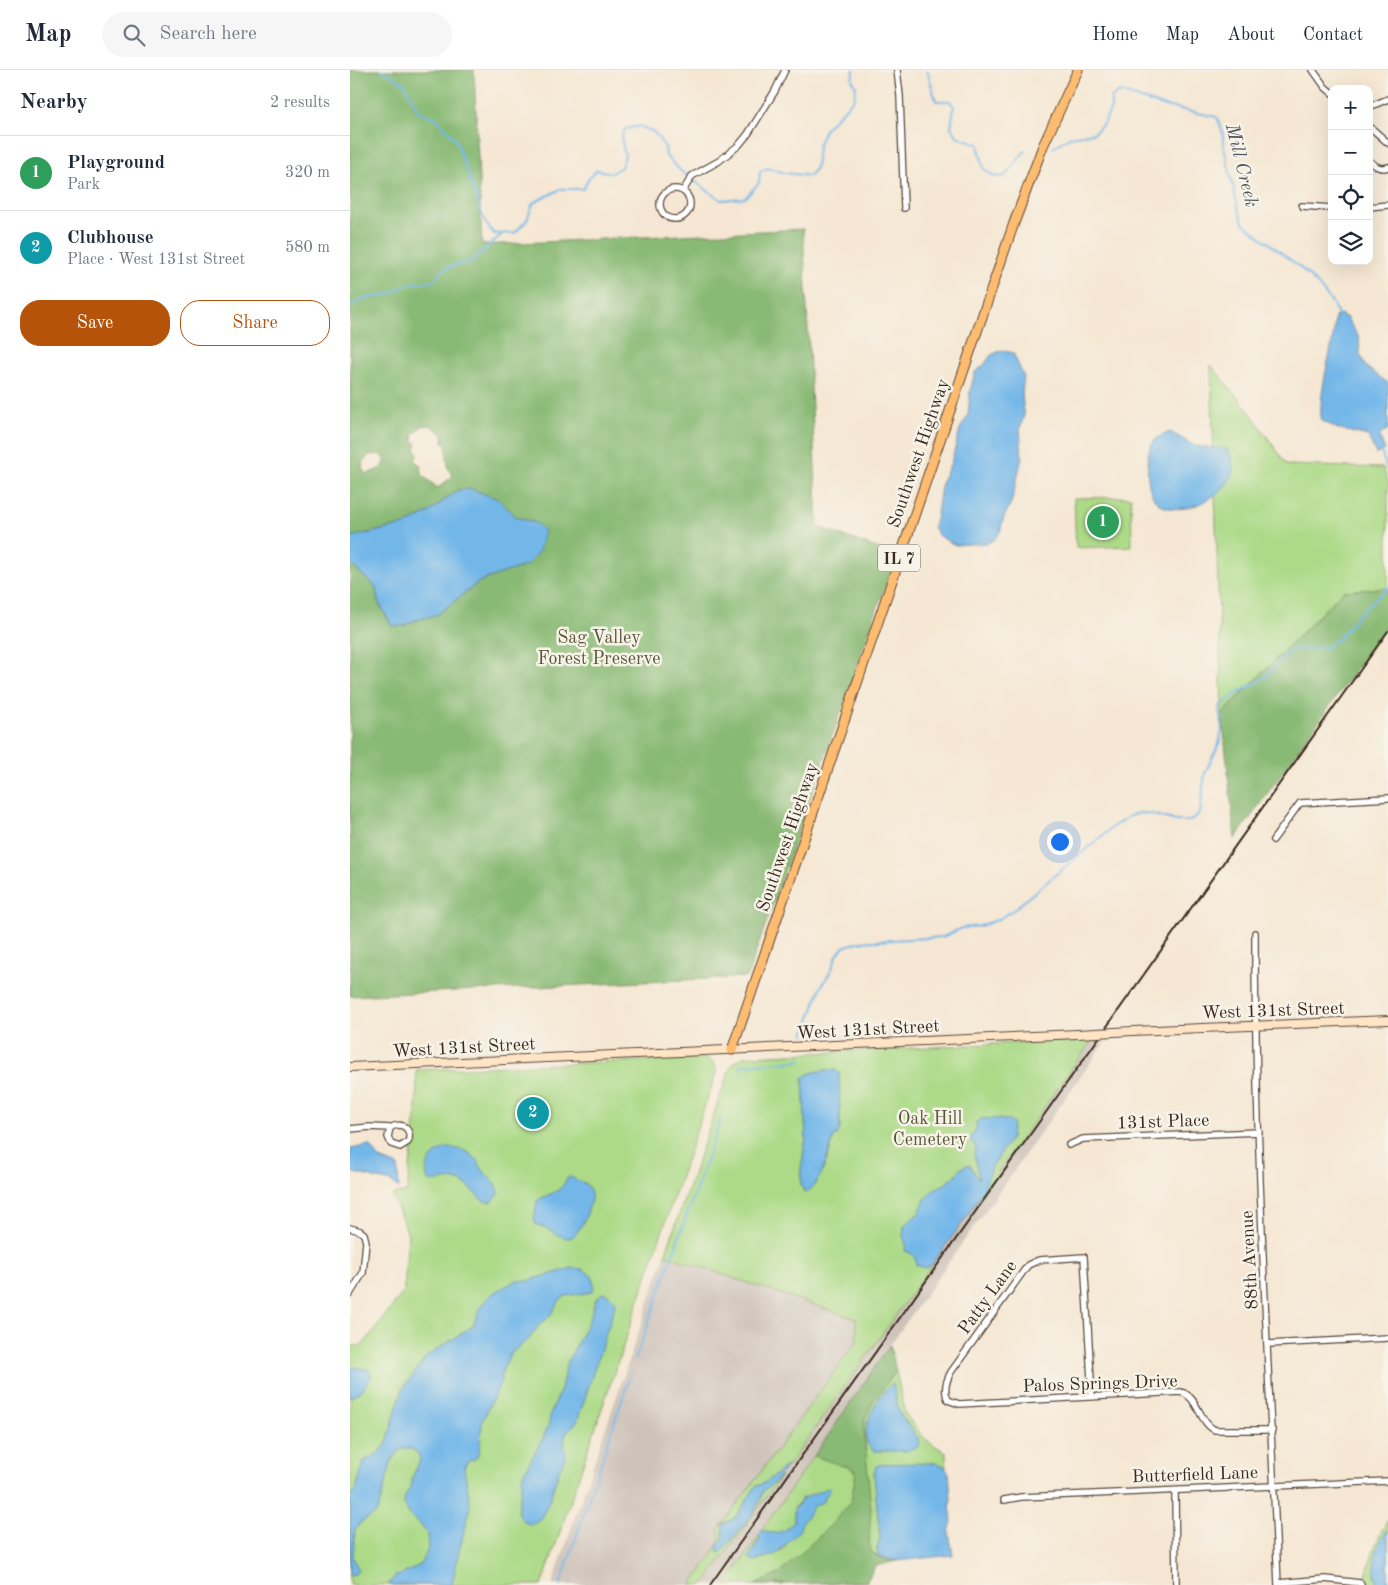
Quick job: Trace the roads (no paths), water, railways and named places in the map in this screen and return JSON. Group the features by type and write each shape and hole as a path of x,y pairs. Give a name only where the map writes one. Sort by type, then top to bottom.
{"main road":[{"name":"Southwest Highway","path":"732,1050 1014,223 1043,146 1078,70"}],"street":[{"path":"683,191 692,176 719,161 739,145 775,91 785,70"},
{"path":"1314,70 1328,90"},
{"path":"897,71 900,96 904,208"},
{"path":"1373,105 1388,99"},
{"path":"1373,130 1388,143"},
{"path":"1373,164 1376,167 1388,167"},
{"path":"674,189 683,191 690,201 688,212 685,216 677,219 665,216 660,203 664,194 674,189"},
{"path":"1373,207 1388,205"},
{"path":"1302,206 1328,208"},
{"path":"1273,840 1300,802 1388,798"},
{"name":"88th Avenue","path":"1255,933 1255,1026 1278,1584"},
{"name":"West 131st Street","path":"350,1067 1388,1020"},
{"path":"350,1129 390,1128 398,1125 407,1128 410,1133 408,1142 400,1147 391,1144 388,1137 390,1128"},
{"name":"131st Place","path":"1069,1145 1083,1139 1259,1132"},
{"path":"350,1228 360,1231 365,1238 363,1274 350,1294"},
{"name":"Patty Lane","path":"945,1395 948,1378 1028,1265 1039,1260 1084,1257 1092,1397"},
{"path":"1268,1344 1388,1338"},
{"name":"Palos Springs Drive","path":"945,1395 950,1402 959,1404 1184,1393 1191,1399 1208,1424 1215,1430 1272,1430"},
{"name":"Butterfield Lane","path":"1004,1500 1021,1497 1388,1481"},
{"path":"1175,1490 1176,1585"},
{"path":"1278,1584 1325,1579 1361,1585"}],"water":[{"path":"1340,314 1347,318 1359,338 1360,354 1366,367 1388,383 1388,429 1379,436 1385,450 1376,454 1368,436 1338,429 1321,420 1322,392 1335,317"},
{"path":"1002,350 1013,353 1024,377 1022,393 1024,416 1020,428 1022,458 1011,503 1004,517 1000,532 994,540 987,543 955,545 939,536 933,527 942,481 951,463 960,429 968,416 970,391 975,372 984,365 991,355"},
{"path":"1170,432 1195,446 1227,449 1232,460 1231,477 1224,487 1204,502 1191,507 1168,508 1158,503 1154,499 1148,482 1149,449 1156,439"},
{"path":"471,489 498,499 516,517 536,523 544,531 539,551 527,565 480,581 438,614 403,626 392,626 378,601 376,587 350,564 350,537 405,525 428,513 458,490"},
{"path":"836,1070 839,1073 840,1128 838,1134 834,1137 820,1176 816,1183 805,1193 801,1185 801,1169 806,1138 803,1078 810,1073"},
{"path":"980,1119 1010,1121 1013,1123 1011,1138 992,1167 984,1189 932,1264 926,1268 916,1265 915,1258 911,1253 905,1251 904,1226 919,1213 925,1199 934,1189 945,1184 966,1165 971,1166 977,1178 979,1178 974,1154 976,1148 970,1139 976,1129 976,1123"},
{"path":"370,1145 380,1159 398,1166 399,1189 391,1182 350,1172 350,1149"},
{"path":"448,1148 457,1149 473,1156 497,1188 499,1194 494,1200 484,1201 459,1181 428,1181 427,1170 430,1160 437,1153"},
{"path":"570,1177 586,1184 591,1193 591,1198 588,1212 581,1226 573,1236 565,1238 536,1225 534,1220 537,1201 561,1188 567,1178"},
{"path":"572,1268 582,1269 592,1276 594,1286 592,1292 565,1296 528,1340 511,1353 503,1368 500,1383 482,1422 479,1453 475,1459 468,1461 464,1468 470,1503 469,1513 452,1585 388,1585 396,1575 399,1576 420,1565 428,1548 427,1533 408,1514 404,1504 405,1496 412,1484 412,1478 420,1460 418,1453 409,1448 401,1449 392,1460 377,1513 361,1522 355,1531 353,1557 358,1569 355,1574 350,1576 350,1496 356,1489 364,1461 379,1453 387,1443 403,1388 427,1356 473,1326 481,1306 490,1295 517,1280 527,1281"},
{"path":"606,1293 615,1300 615,1306 577,1422 566,1435 566,1452 545,1511 536,1523 530,1524 522,1519 518,1510 523,1474 548,1426 552,1409 561,1389 566,1365 589,1320 596,1299 601,1294"},
{"path":"350,1367 368,1369 372,1376 363,1389 350,1398"},
{"path":"893,1383 899,1413 918,1438 919,1446 906,1451 874,1451 868,1445 866,1436 867,1426 875,1405"},
{"path":"936,1463 943,1465 949,1473 952,1521 949,1532 953,1555 897,1561 878,1556 877,1549 880,1539 874,1475 876,1466 884,1464"},
{"path":"789,1464 773,1484 763,1491 757,1507 746,1523 721,1552 718,1552 717,1545 723,1540 723,1525 736,1517 756,1486 770,1480"},
{"path":"830,1487 830,1491 824,1501 813,1506 807,1517 803,1520 799,1531 776,1554 753,1561 750,1559 749,1557 760,1539 759,1536 762,1530 776,1533 784,1530 794,1521 794,1509 801,1499"},
{"path":"1388,1530 1388,1585 1378,1585 1375,1571 1375,1556 1380,1542"}],"waterway":[{"name":"Mill Creek","path":"382,70 405,84 418,111 436,118 456,140 485,222 494,234 515,233 527,220 533,203 561,189 583,189 589,178 597,170 612,173 621,167 625,156 621,137 625,129 639,126 654,132 665,147 666,156 682,172 721,200 745,198 759,183 760,171 770,168 785,173 809,176 816,168 818,146 825,129 854,99 856,87 852,79 854,70"},
{"name":"Mill Creek","path":"927,70 936,101 950,101 954,107 951,127 958,137 978,144 984,169 995,177 1005,176 1026,151"},
{"name":"Mill Creek","path":"1053,148 1069,137 1094,133 1104,123 1111,108 1111,98 1120,92 1160,105 1217,117 1222,130 1224,147 1243,223 1302,269 1319,286 1333,304 1338,315"},
{"path":"350,307 361,299 390,294 408,284 434,281 444,268 472,261 502,234"},
{"path":"1381,452 1388,471"},
{"path":"804,1035 821,987 843,947 859,942 943,937 962,928 980,926 997,920 1012,911 1114,826 1128,817 1139,813 1177,821 1190,821 1200,813 1205,773 1219,744 1222,730 1219,707 1240,691 1266,676 1290,650 1327,647 1339,638 1359,614 1388,587"},
{"path":"740,1069 742,1065 799,1061 801,1057"},
{"path":"636,1358 721,1119"},
{"path":"560,1585 631,1373"}],"railway":[{"path":"710,1585 1388,631"}],"place":[{"name":"Playground","path":"1103,522"},
{"name":"Clubhouse","path":"533,1113"}],"park label":[{"name":"Sag Valley Forest Preserve","path":"599,647"},
{"name":"Oak Hill Cemetery","path":"930,1128"}]}
